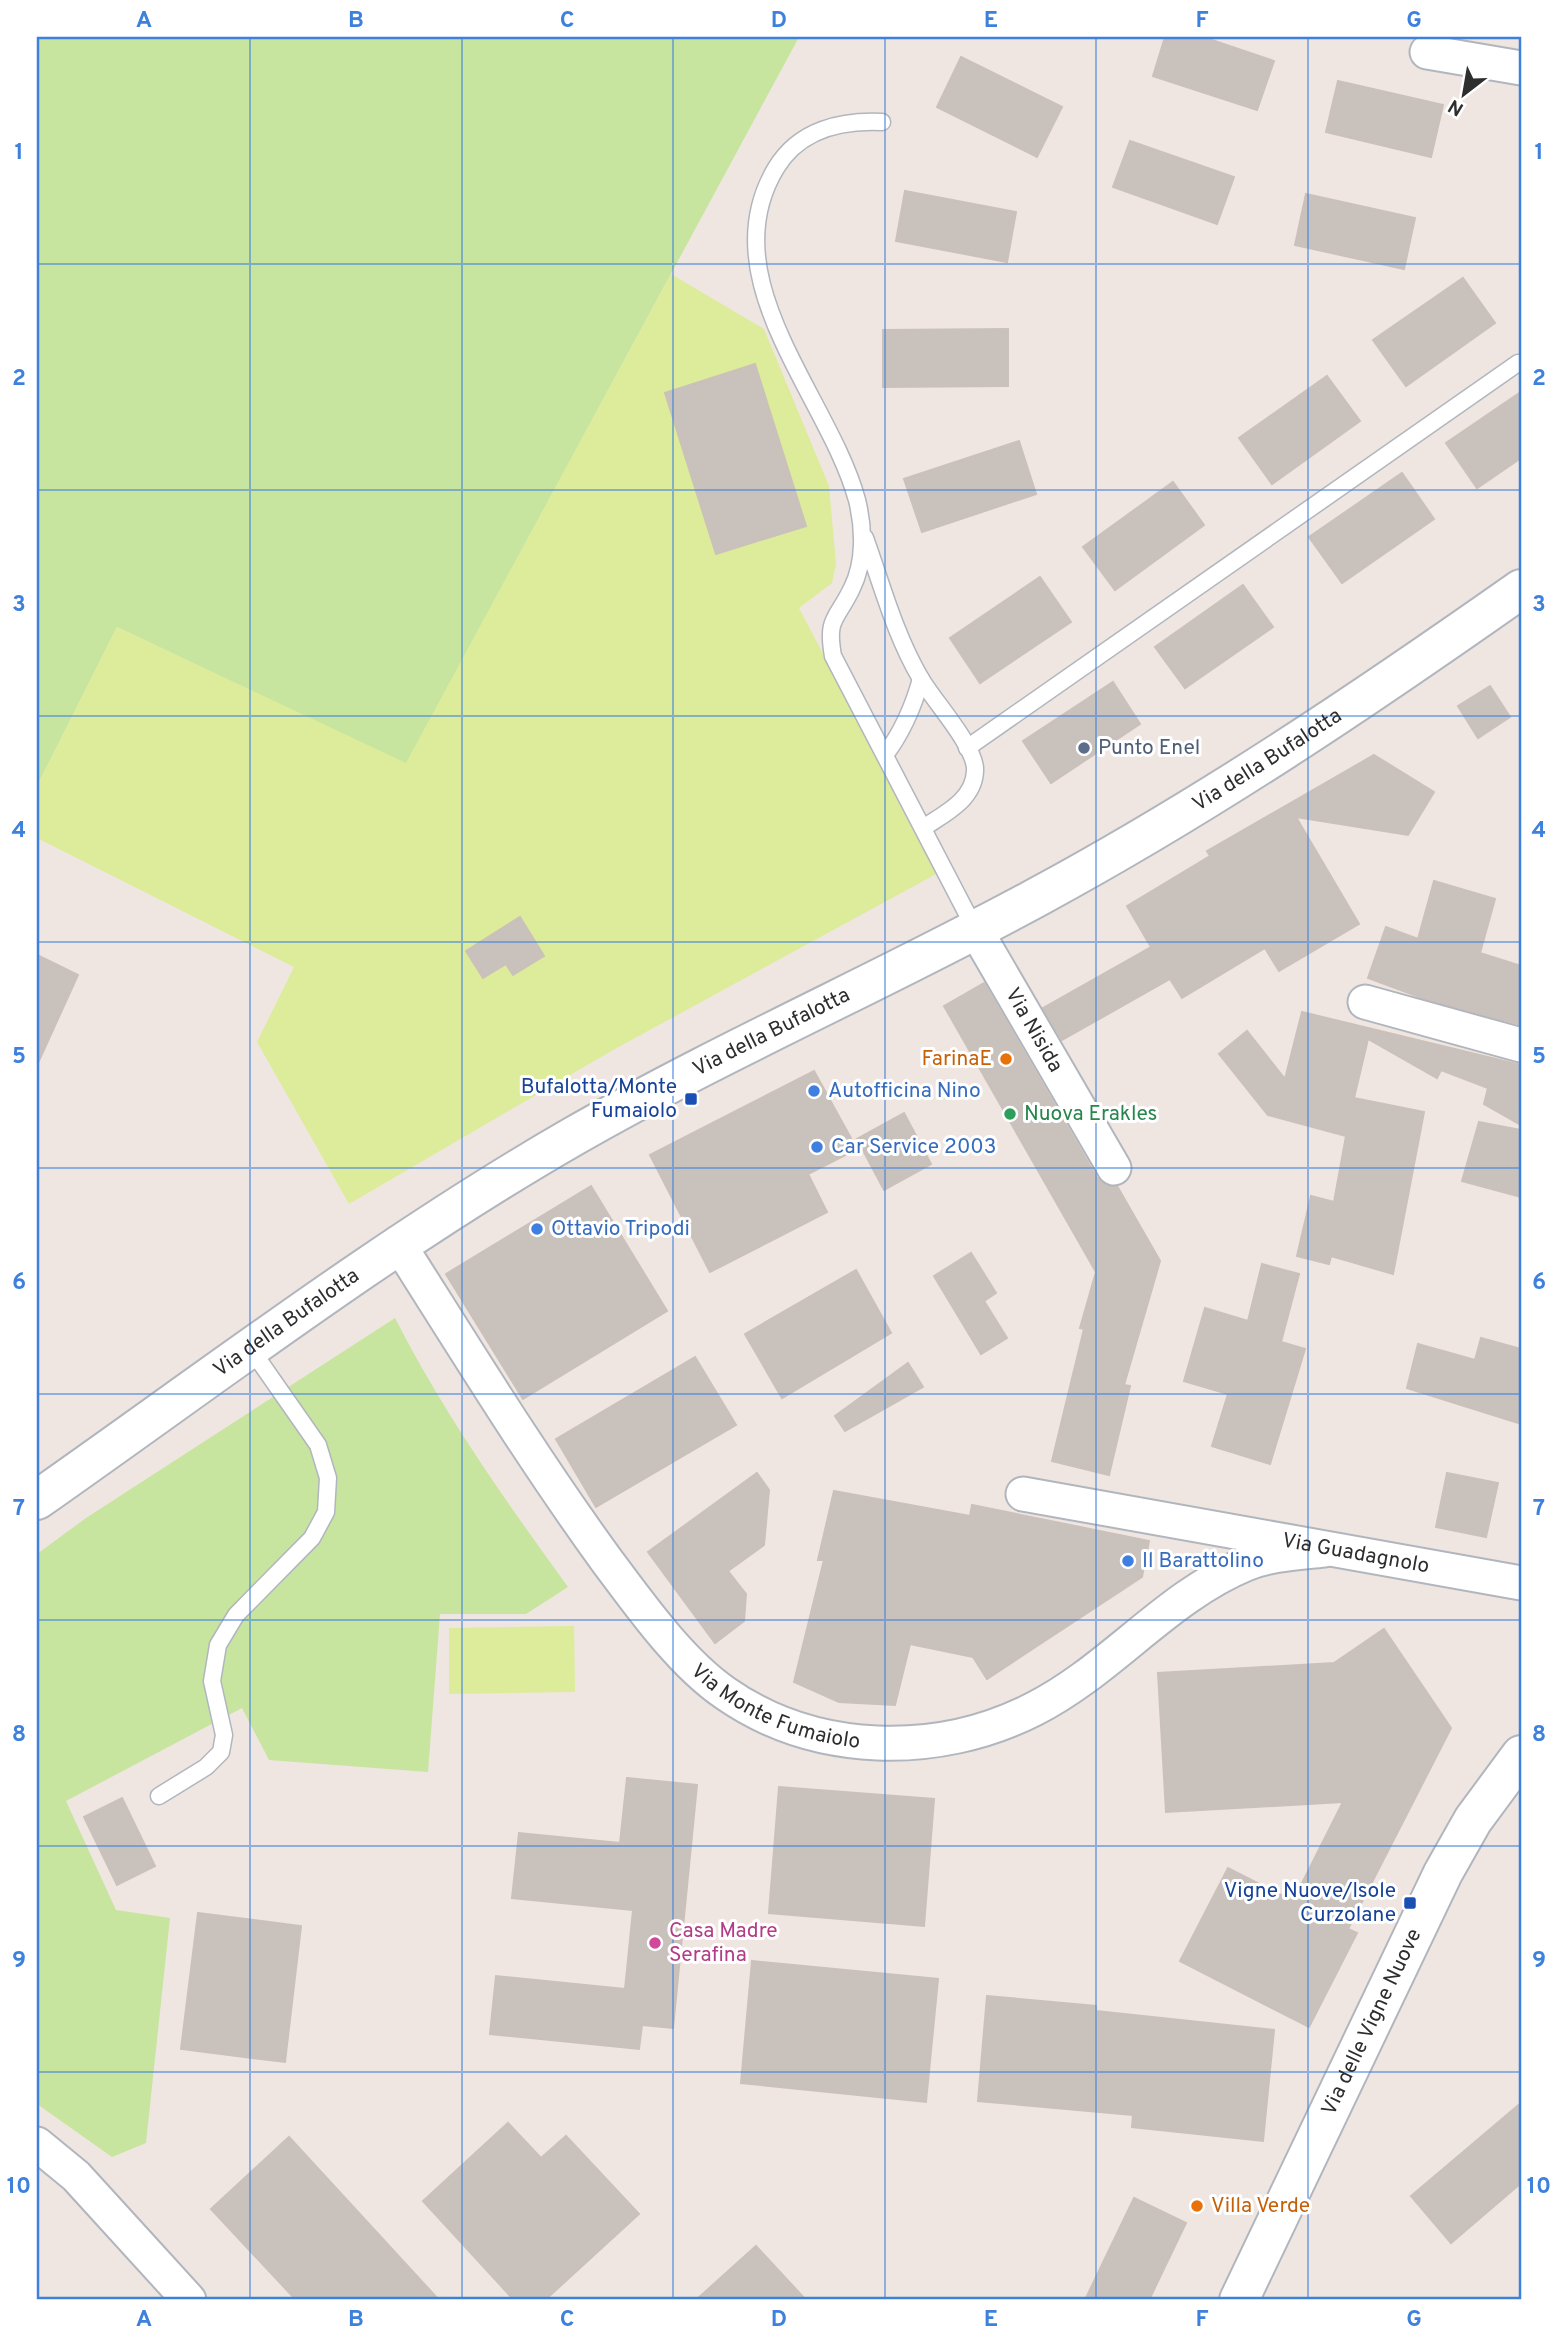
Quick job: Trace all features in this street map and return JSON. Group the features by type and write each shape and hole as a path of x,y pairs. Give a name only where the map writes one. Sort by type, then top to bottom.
{"street":[{"path":"1427,52 1521,68"},
{"name":"Via della Bufalotta","path":"37,1500 398,1243 575,1136 698,1067 975,929 1103,861 1213,797 1352,708 1521,589"},
{"name":"Via Nisida","path":"975,929 1114,1168"},
{"path":"1365,1002 1521,1045"},
{"name":"Via Monte Fumaiolo","path":"398,1243 521,1437 633,1596 705,1677 743,1705 775,1720 844,1739 892,1745 933,1743 979,1732 1011,1721 1065,1692 1185,1598 1229,1572 1267,1557 1324,1550"},
{"name":"Via Guadagnolo","path":"1023,1494 1324,1550 1521,1583"},
{"name":"Via delle Vigne Nuove","path":"1239,2300 1443,1873 1474,1820 1519,1763"},
{"path":"37,2144 52,2153 91,2191 189,2300"}],"lane":[{"path":"882,122 833,125 804,138 781,160 764,189 757,224 759,263 769,310 792,363 843,463 857,500 861,528 861,560 852,588 836,611 828,632 833,656 975,929"},
{"path":"968,748 1518,363"},
{"path":"861,528 900,636 920,678 968,748 976,769 970,788 959,805 923,828"},
{"path":"885,755 912,709 920,678"},
{"path":"159,1796 206,1767 221,1752 224,1735 212,1681 218,1645 236,1615 312,1538 327,1512 328,1478 318,1445 251,1349"}],"green space":[{"path":"37,37 799,37 406,764 117,627 37,786"},
{"path":"671,274 764,329 829,486 836,564 832,583 799,608 938,873 613,1050 349,1204 257,1042 294,967 37,838 37,786 117,627 406,763"},
{"path":"395,1318 434,1388 498,1489 568,1587 526,1614 440,1614 428,1772 269,1760 242,1708 66,1801 116,1910 170,1918 146,2143 112,2157 37,2104 37,1554 86,1518"},
{"path":"574,1626 575,1692 449,1694 449,1628"}],"building":[{"path":"1165,37 1203,37 1274,61 1257,110 1153,76"},
{"path":"961,57 1062,107 1037,157 937,107"},
{"path":"1338,81 1443,105 1431,157 1326,132"},
{"path":"1130,141 1234,177 1217,224 1113,187"},
{"path":"905,191 1016,212 1007,262 896,241"},
{"path":"1306,194 1415,218 1404,269 1295,245"},
{"path":"1463,278 1495,323 1406,386 1373,340"},
{"path":"1008,329 1008,386 883,387 883,330"},
{"path":"755,364 806,526 716,554 665,393"},
{"path":"1327,376 1360,421 1272,484 1239,438"},
{"path":"1521,392 1521,458 1477,488 1446,443"},
{"path":"1019,441 1036,494 922,532 904,479"},
{"path":"1402,473 1434,519 1342,583 1309,537"},
{"path":"1173,482 1204,525 1115,590 1083,547"},
{"path":"1040,577 1071,622 980,683 950,638"},
{"path":"1243,585 1273,627 1185,688 1155,647"},
{"path":"1113,682 1140,724 1051,783 1023,741"},
{"path":"1490,686 1510,717 1478,738 1458,706"},
{"path":"1374,755 1434,792 1408,835 1296,817 1359,924 1279,971 1265,948 1182,998 1170,979 1062,1040 1043,1008 1151,947 1127,906 1210,856 1207,851"},
{"path":"1434,881 1495,899 1480,953 1521,966 1521,1025 1422,998 1368,978 1386,927 1418,939"},
{"path":"520,917 544,956 513,975 506,964 483,978 466,951"},
{"path":"37,955 78,975 37,1065"},
{"path":"984,983 1097,1178 1105,1185 1117,1186 1160,1261 1124,1385 1130,1386 1109,1475 1052,1461 1084,1329 1080,1328 1096,1272 944,1006"},
{"path":"1302,1012 1521,1065 1521,1125 1484,1104 1488,1088 1441,1070 1437,1078 1368,1039 1354,1098 1424,1112 1393,1274 1331,1256 1329,1264 1297,1256 1311,1196 1334,1202 1346,1136 1268,1115 1219,1054 1247,1031 1285,1079"},
{"path":"814,1071 857,1149 808,1174 827,1212 710,1272 650,1155"},
{"path":"904,1113 931,1164 884,1190 857,1139"},
{"path":"1479,1122 1521,1130 1521,1197 1462,1181"},
{"path":"591,1186 667,1311 523,1399 446,1274"},
{"path":"971,1253 996,1293 984,1301 1007,1338 981,1354 934,1276"},
{"path":"1262,1264 1299,1274 1281,1342 1305,1349 1270,1464 1212,1446 1228,1394 1184,1381 1205,1308 1248,1321"},
{"path":"856,1270 891,1333 782,1398 745,1334"},
{"path":"1481,1338 1521,1349 1521,1424 1407,1388 1418,1344 1475,1360"},
{"path":"695,1357 736,1425 596,1507 556,1439"},
{"path":"908,1363 923,1387 845,1431 835,1416"},
{"path":"757,1473 769,1490 764,1545 728,1571 746,1594 744,1621 715,1643 648,1552"},
{"path":"1447,1473 1498,1483 1486,1537 1436,1527"},
{"path":"834,1491 970,1516 972,1505 1149,1541 1142,1577 987,1679 973,1657 910,1644 895,1705 839,1702 794,1682 824,1560 818,1560"},
{"path":"1384,1629 1451,1728 1348,1929 1357,1933 1309,2027 1180,1961 1228,1868 1293,1901 1343,1802 1166,1812 1158,1673 1334,1663"},
{"name":"Casa Madre Serafina","path":"627,1778 697,1785 673,2028 642,2025 639,2049 490,2034 496,1976 625,1989 633,1910 512,1898 519,1833 620,1843"},
{"path":"779,1787 934,1799 924,1926 769,1913"},
{"path":"122,1798 155,1866 117,1885 84,1817"},
{"path":"198,1913 301,1926 285,2062 181,2049"},
{"path":"752,1961 938,1979 926,2102 741,2083"},
{"path":"987,1996 1096,2006 1096,2011 1274,2030 1263,2141 1132,2127 1133,2115 978,2101"},
{"path":"1521,2103 1521,2183 1451,2243 1411,2196"},
{"path":"508,2123 541,2158 566,2136 639,2214 545,2300 514,2300 423,2201"},
{"path":"289,2137 439,2300 296,2300 211,2209"},
{"path":"1134,2198 1186,2223 1149,2300 1085,2300"},
{"path":"756,2246 806,2300 696,2300"}],"place":[{"name":"Punto Enel","path":"1084,748"},
{"name":"FarinaE","path":"1006,1059"},
{"name":"Autofficina Nino","path":"814,1091"},
{"name":"Bufalotta/Monte Fumaiolo","path":"691,1099"},
{"name":"Nuova Erakles","path":"1010,1114"},
{"name":"Car Service 2003","path":"817,1147"},
{"name":"Ottavio Tripodi","path":"537,1229"},
{"name":"Il Barattolino","path":"1128,1561"},
{"name":"Vigne Nuove/Isole Curzolane","path":"1410,1903"},
{"name":"Casa Madre Serafina","path":"655,1943"},
{"name":"Villa Verde","path":"1197,2206"}]}
